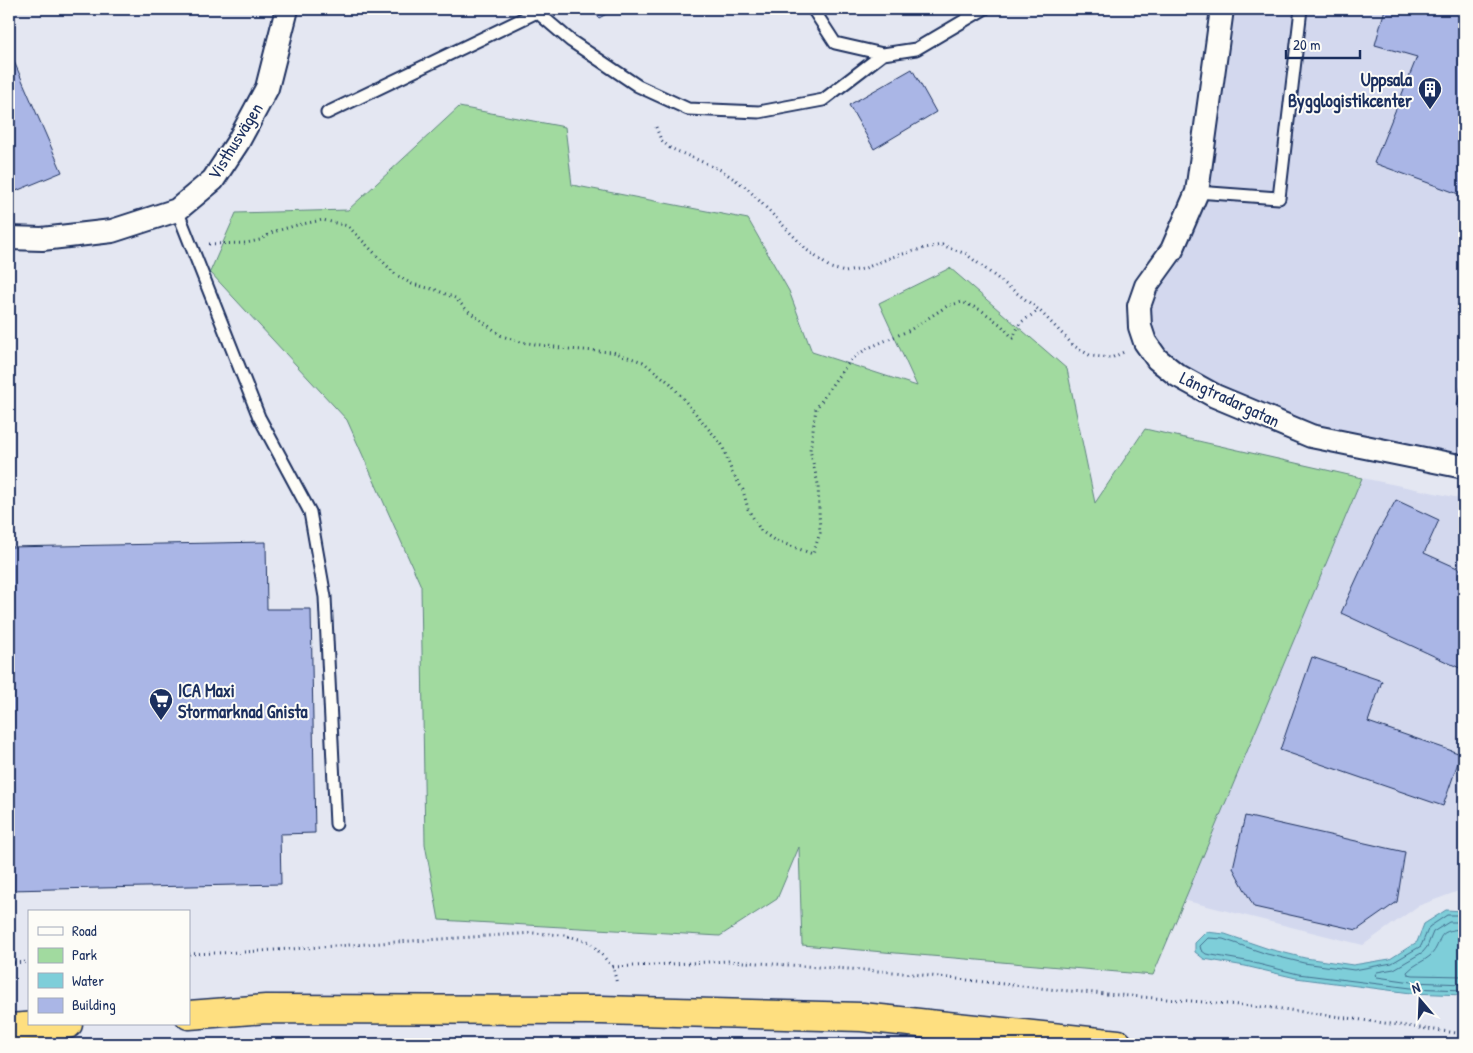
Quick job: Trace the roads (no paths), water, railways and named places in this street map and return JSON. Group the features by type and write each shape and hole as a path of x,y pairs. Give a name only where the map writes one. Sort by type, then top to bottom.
{"highway":[{"path":"190,1015 266,1009 601,1010 852,1017 1118,1044"},
{"path":"9,1028 38,1026"}],"street":[{"name":"Visthusvägen","path":"9,238 42,239 112,231 178,210 213,180 238,142 267,88 287,9"},
{"name":"Långtradargatan","path":"1222,9 1197,192 1172,250 1146,286 1139,306 1140,327 1145,342 1157,359 1177,375 1215,396 1311,436 1464,467"}],"lane":[{"path":"813,9 835,43 883,54 916,49 984,9"},
{"path":"1197,192 1279,198 1301,9"},
{"path":"327,113 536,11 570,41 638,86 688,109 759,112 824,100 883,54"},
{"path":"178,210 259,417 310,512 325,597 336,824"}],"water":[{"path":"1446,910 1464,911 1464,995 1411,993 1296,978 1204,959 1195,952 1195,943 1206,932 1225,934 1269,949 1305,958 1353,965 1390,959 1417,942 1424,924"}],"place":[{"name":"Uppsala Bygglogistikcenter","path":"1430,110"},
{"name":"ICA Maxi Stormarknad Gnista","path":"161,721"}]}
